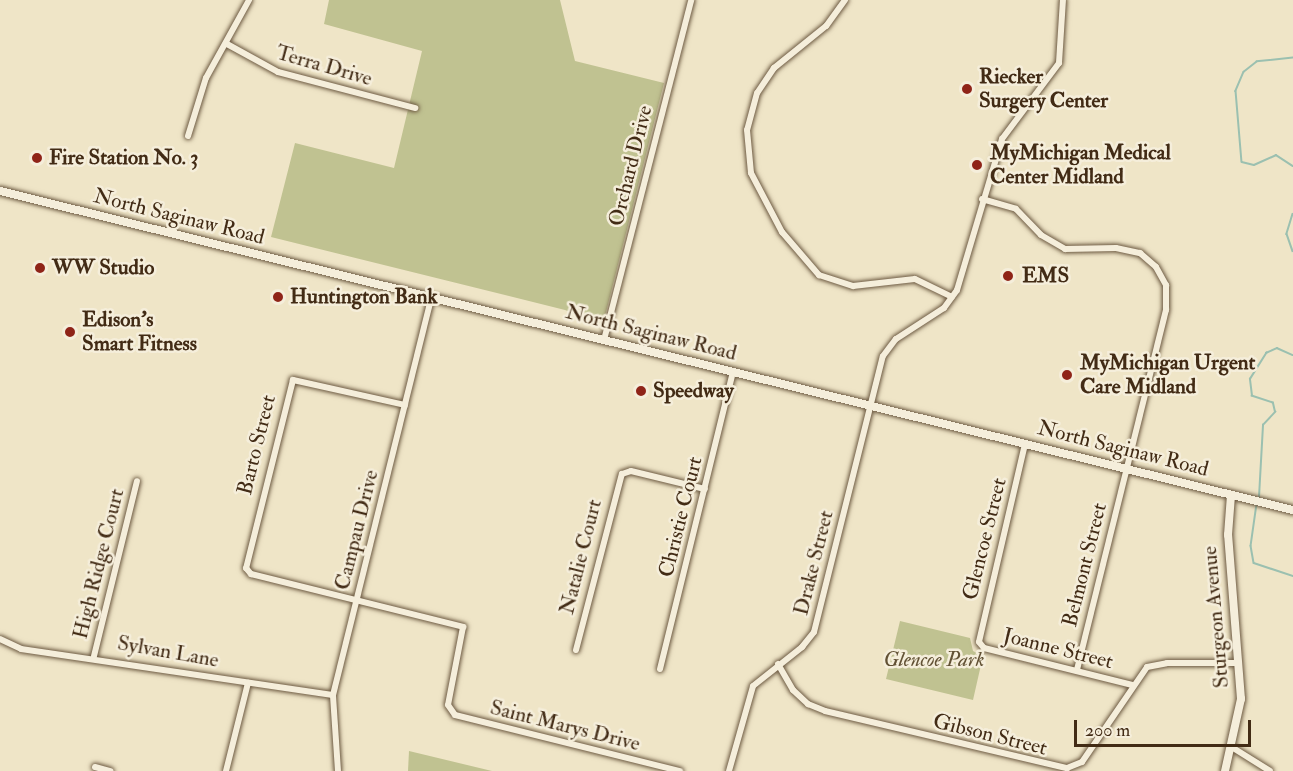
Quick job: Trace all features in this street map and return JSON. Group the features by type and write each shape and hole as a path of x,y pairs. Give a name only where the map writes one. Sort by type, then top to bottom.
{"main road":[{"name":"North Saginaw Road","path":"0,191 1293,510"},
{"name":"Sturgeon Avenue","path":"1225,771 1241,699 1227,535 1231,495"}],"street":[{"path":"188,136 199,95 249,0"},
{"name":"Orchard Drive","path":"604,340 691,0"},
{"path":"846,0 826,26 774,68 757,93 747,130 751,173 775,222 819,275 853,286 915,279 952,297 1006,130 1059,63 1063,0"},
{"name":"Terra Drive","path":"227,44 278,72 415,108"},
{"name":"Belmont Street","path":"982,199 1016,209 1057,246 1081,252 1131,250 1146,258 1161,274 1166,310 1077,670"},
{"name":"Drake Street","path":"729,771 753,686 814,632 870,406 889,347 952,297"},
{"name":"Campau Drive","path":"338,771 333,695 431,298"},
{"name":"Christie Court","path":"660,669 733,372"},
{"name":"Barto Street","path":"357,599 251,574 246,561 293,380 405,405"},
{"name":"Glencoe Street","path":"979,642 1025,444"},
{"name":"Natalie Court","path":"576,650 622,474 631,471 705,489"},
{"name":"High Ridge Court","path":"94,656 137,481"},
{"name":"Saint Marys Drive","path":"357,599 463,627 448,705 463,718 680,771"},
{"name":"Sylvan Lane","path":"0,639 21,649 94,656 248,683 333,695"},
{"name":"Joanne Street","path":"979,642 984,648 1132,685"},
{"name":"Gibson Street","path":"778,664 793,690 808,704 825,711 1057,768 1082,762 1132,685 1155,664 1239,663"},
{"path":"226,771 248,683"},
{"path":"1230,747 1270,771"},
{"path":"95,766 111,771"}],"green space":[{"path":"329,0 560,0 575,61 664,83 603,324 565,310 271,237 295,143 394,168 422,51 324,24"},
{"name":"Glencoe Park","path":"900,621 970,638 973,651 983,656 973,700 886,679"},
{"path":"409,751 492,771 408,771"}],"waterway":[{"path":"1293,58 1257,62 1244,72 1236,91 1242,162 1254,165 1276,155 1293,166"},
{"path":"1293,214 1287,234 1293,251"},
{"path":"1259,497 1263,425 1275,412 1273,403 1252,396 1250,379 1266,353 1277,348 1293,355"},
{"path":"1257,504 1251,546 1254,563 1293,576"}],"place":[{"name":"Riecker Surgery Center","path":"967,89"},
{"name":"Fire Station No. 3","path":"37,158"},
{"name":"MyMichigan Medical Center Midland","path":"977,165"},
{"name":"WW Studio","path":"40,268"},
{"name":"EMS","path":"1008,276"},
{"name":"Huntington Bank","path":"278,297"},
{"name":"Edison's Smart Fitness","path":"70,332"},
{"name":"MyMichigan Urgent Care Midland","path":"1067,375"},
{"name":"Speedway","path":"641,391"}]}
